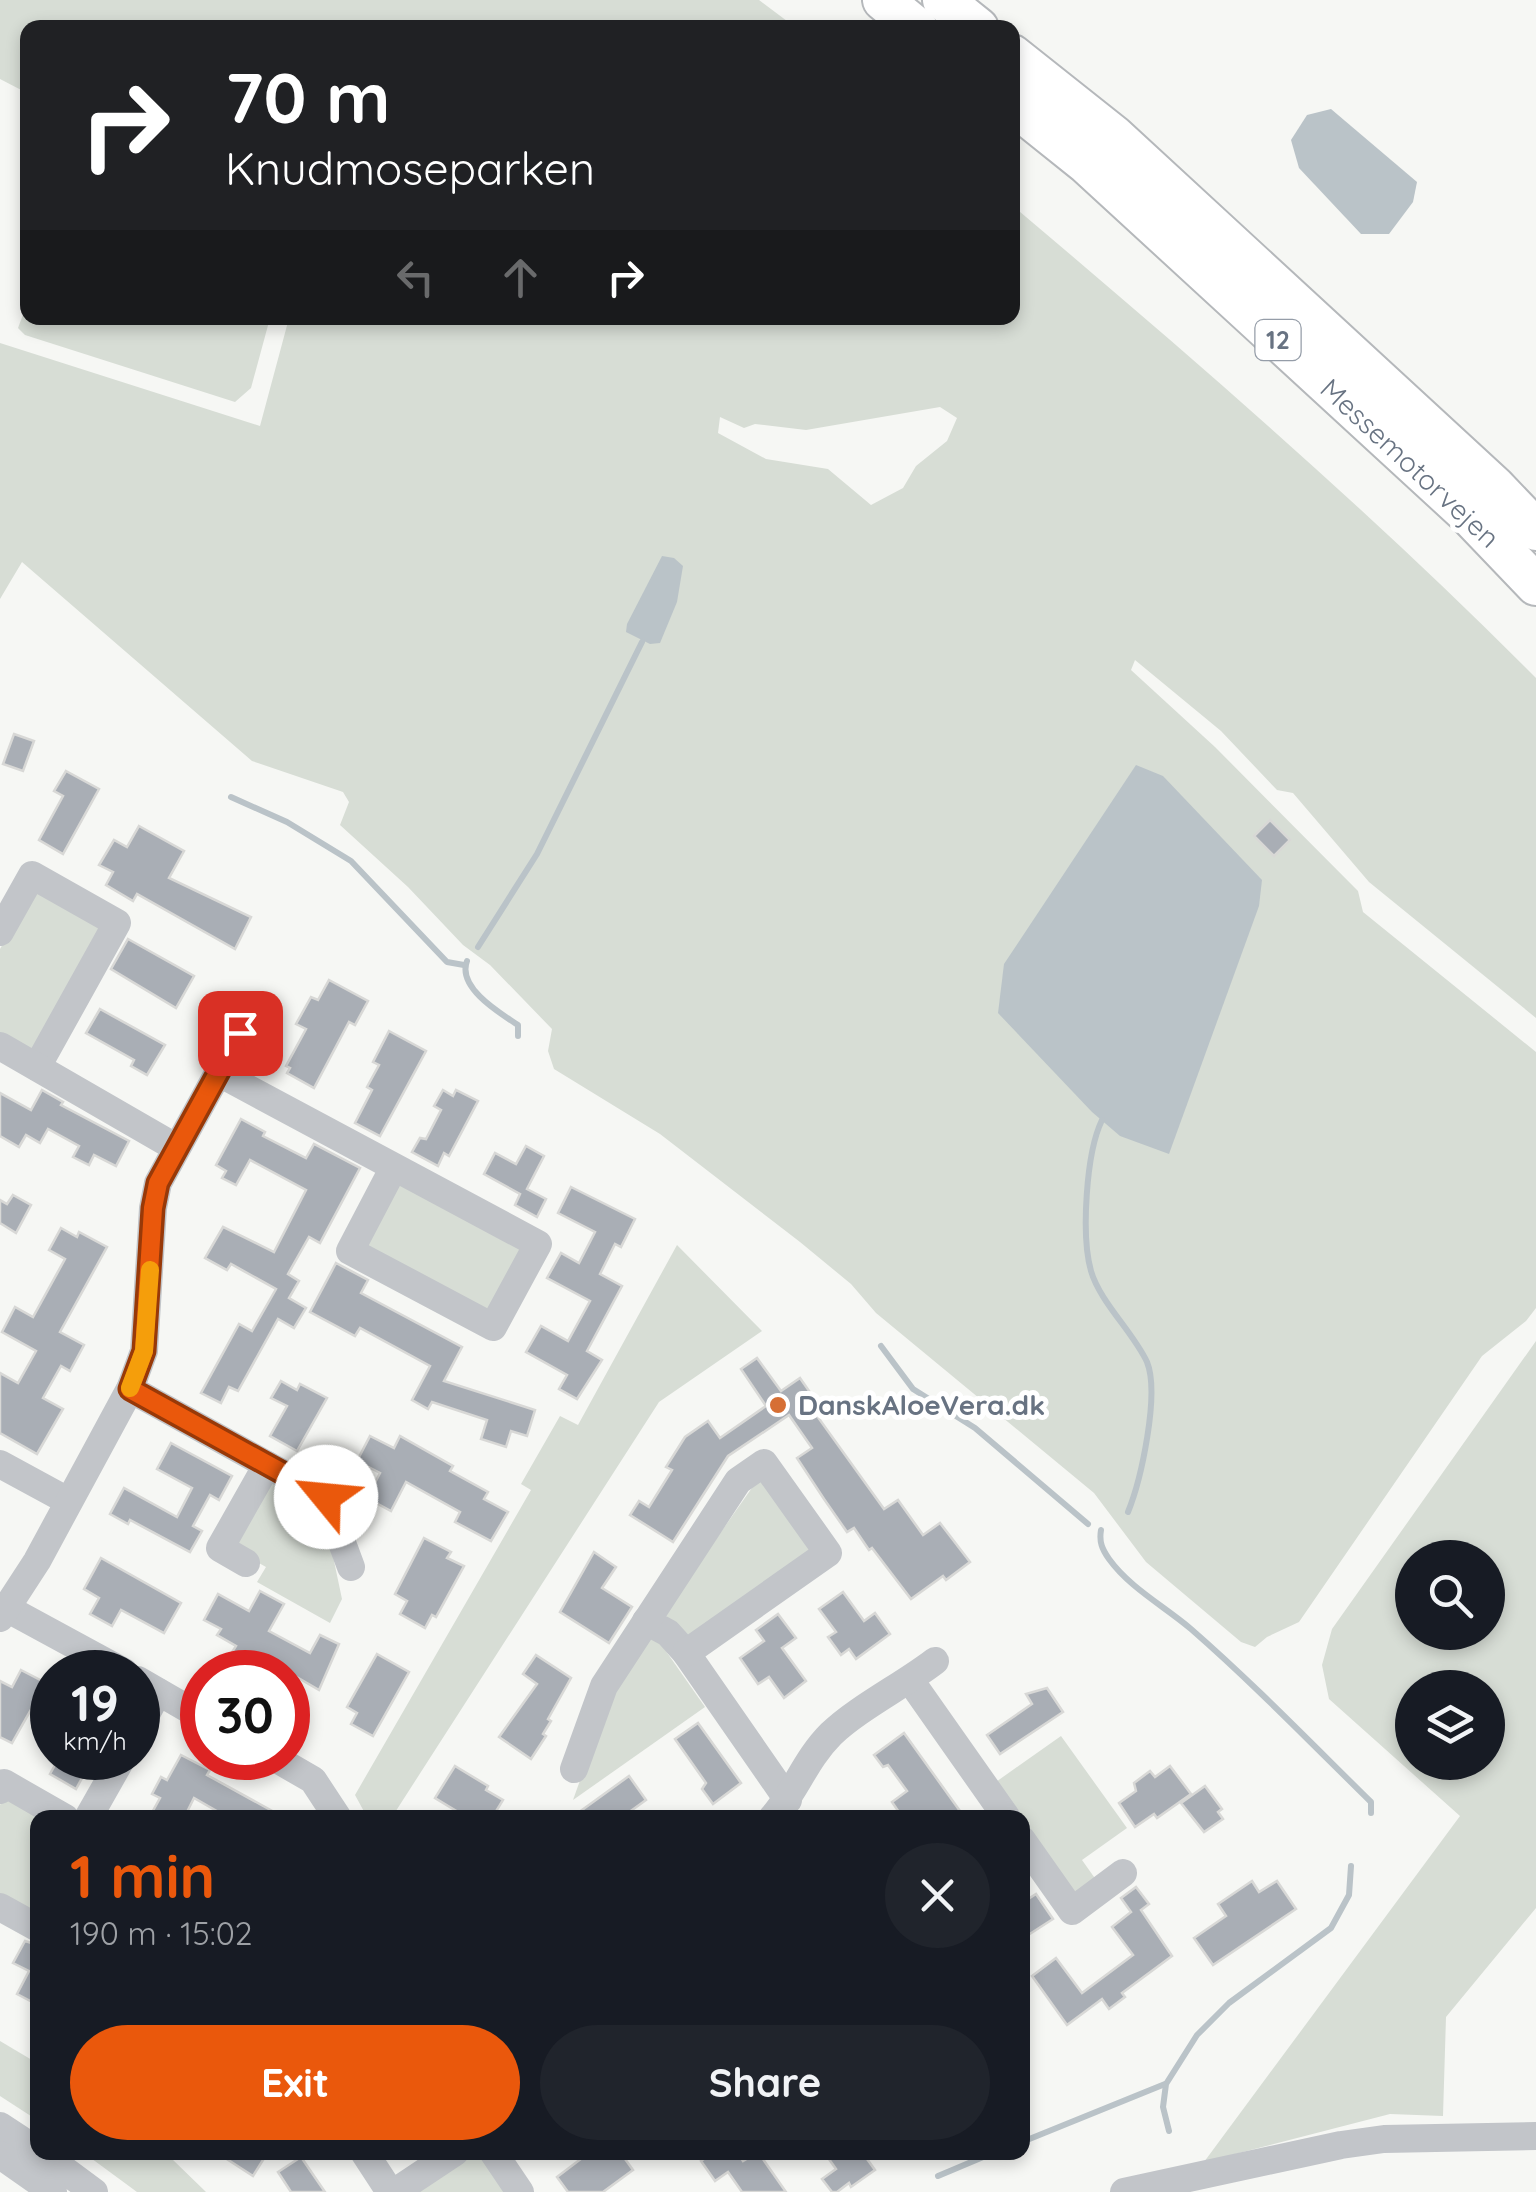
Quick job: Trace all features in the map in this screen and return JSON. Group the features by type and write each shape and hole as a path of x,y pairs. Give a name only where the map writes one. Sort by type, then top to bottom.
{"highway":[{"path":"883,0 907,20"},
{"path":"943,0 968,20"},
{"name":"Messemotorvejen","path":"1020,61 1114,136 1495,487 1536,530"},
{"name":"Messemotorvejen","path":"1020,111 1132,204 1469,516 1536,585"}],"street":[{"path":"0,932 32,875 117,923 37,1067"},
{"path":"78,1650 4,1614 130,1389 144,1351 158,1183 240,1033"},
{"path":"0,1046 176,1147"},
{"path":"219,1073 538,1244 493,1327 350,1250 394,1167"},
{"path":"130,1389 326,1497 351,1567"},
{"path":"574,1769 604,1686 738,1480 764,1463 828,1553 686,1653"},
{"path":"0,1464 68,1500"},
{"path":"246,1563 220,1548 266,1465"},
{"path":"646,1621 668,1634 686,1653 780,1809"},
{"path":"780,1809 806,1761 834,1730 936,1661"},
{"path":"910,1680 1001,1810"},
{"path":"310,1779 333,1810"},
{"path":"93,1810 110,1780"},
{"path":"0,1790 4,1783 51,1810"},
{"path":"1030,1851 1072,1911 1123,1873"},
{"path":"0,1906 30,1923"},
{"path":"0,2126 30,2146"},
{"path":"1124,2192 1384,2139 1536,2136"},
{"path":"0,2155 53,2192"},
{"path":"50,2160 94,2192"},
{"path":"370,2160 393,2192 443,2160"},
{"path":"498,2160 520,2192"}],"shaded area":[{"path":"0,0 759,0 786,20 20,20 20,89 0,79"},
{"path":"1331,109 1417,182 1413,202 1389,234 1361,234 1299,168 1291,140 1307,115"},
{"path":"1020,212 1279,436 1536,678 1536,1018 1369,882 1293,793 1277,790 1221,731 1135,660 1131,670 1215,747 1358,891 1363,912 1536,1052 1536,1308 1526,1321 1482,1356 1299,1622 1255,1647 1241,1642 1146,1562 1094,1493 876,1313 851,1284 660,1134 554,1069 548,1051 552,1029 490,965 463,945 408,887 340,825 349,802 343,792 252,761 22,562 0,599 0,343 260,426 287,325 1020,325","holes":["940,407 957,418 947,441 916,466 903,488 871,505 828,469 766,459 718,433 720,417 744,428 755,424 806,430"]},
{"path":"20,323 268,325 251,388 235,402 25,335 18,328"},
{"path":"662,556 674,558 683,566 677,602 660,643 650,644 626,632 627,624"},
{"path":"1136,765 1163,776 1262,880 1259,906 1169,1154 1120,1136 998,1013 1004,964"},
{"path":"35,888 103,927 32,1055 0,1037 0,949"},
{"path":"396,1177 524,1246 486,1316 358,1247"},
{"path":"677,1245 762,1331 659,1402 397,1810 363,1810 355,1795 531,1490 521,1484 560,1416 578,1425"},
{"path":"1536,1341 1536,1908 1446,2017 1443,2116 1390,2114 1204,2162 1460,1816 1420,1780 1505,1780 1505,1670 1395,1670 1395,1758 1329,1699 1322,1665 1332,1629 1395,1540 1395,1650 1505,1650 1505,1540 1395,1540"},
{"path":"268,1475 322,1504 342,1599 330,1623 257,1582 266,1567 229,1546"},
{"path":"761,1475 816,1551 687,1645 664,1613"},
{"path":"654,1634 705,1707 573,1800 612,1691"},
{"path":"1061,1736 1127,1828 1082,1860 1099,1884 1076,1900 1030,1835 1030,1810 1012,1810 993,1784"},
{"path":"7,1793 30,1812 30,1916 0,1899 0,1805"},
{"path":"0,2041 30,2059 30,2115 0,2096"},
{"path":"94,2160 173,2160 206,2192 137,2192"},
{"path":"457,2160 489,2160 512,2192 412,2192"}],"building":[{"path":"14,734 34,741 23,771 3,764"},
{"path":"66,771 99,789 63,854 39,840 63,796 54,791"},
{"path":"1270,820 1290,840 1274,856 1254,836"},
{"path":"139,826 184,851 169,878 251,917 235,949 137,894 133,901 106,885 113,872 99,865 114,840 127,847"},
{"path":"128,939 194,976 176,1008 111,969"},
{"path":"329,980 368,1001 355,1025 349,1022 314,1088 287,1073 290,1068 286,1066 306,1029 296,1024 311,997 318,1000"},
{"path":"100,1009 165,1045 147,1075 131,1066 134,1060 86,1033"},
{"path":"389,1031 426,1051 380,1136 355,1123 372,1090 367,1087 379,1065 373,1062"},
{"path":"42,1090 63,1102 61,1105 129,1141 116,1166 94,1155 89,1165 73,1157 79,1146 48,1129 40,1143 26,1135 19,1147 0,1136 0,1093 31,1110"},
{"path":"443,1090 453,1096 456,1090 478,1101 449,1156 444,1153 438,1166 412,1152 420,1138 426,1139 441,1110 434,1106"},
{"path":"241,1119 265,1132 263,1136 306,1158 314,1144 360,1168 320,1243 309,1237 288,1274 299,1281 289,1298 306,1308 294,1328 278,1319 238,1391 229,1387 221,1403 201,1393 239,1324 252,1331 276,1289 231,1264 227,1270 205,1258 223,1227 274,1252 306,1190 250,1160 236,1185 222,1178 226,1171 216,1165"},
{"path":"526,1146 544,1156 527,1189 546,1199 537,1217 515,1205 520,1194 484,1174 495,1153 516,1164"},
{"path":"571,1187 635,1219 621,1247 615,1244 600,1274 622,1286 587,1351 602,1360 577,1399 559,1389 567,1375 526,1352 541,1326 568,1341 590,1301 547,1278 561,1253 579,1263 595,1232 558,1213"},
{"path":"13,1195 31,1205 16,1233 0,1223 0,1200 7,1204"},
{"path":"61,1228 77,1237 79,1232 107,1247 60,1332 84,1345 70,1371 61,1366 43,1398 63,1409 37,1454 0,1433 0,1373 18,1383 36,1351 2,1332 15,1307 33,1317 65,1259 49,1250"},
{"path":"336,1263 368,1280 361,1293 462,1347 444,1381 535,1410 527,1436 511,1431 506,1447 481,1439 487,1420 432,1402 428,1409 412,1400 430,1366 360,1328 355,1336 310,1312"},
{"path":"757,1358 781,1391 800,1378 814,1398 807,1402 884,1509 898,1500 923,1535 940,1523 970,1562 911,1599 854,1528 847,1532 824,1499 797,1458 812,1448 789,1415 728,1456 673,1542 630,1515 639,1501 649,1507 672,1470 666,1467 685,1437 708,1421 720,1438 766,1406 741,1369"},
{"path":"281,1381 297,1390 300,1384 327,1398 297,1451 270,1436 287,1406 271,1398"},
{"path":"370,1436 394,1448 400,1436 453,1466 450,1471 488,1492 484,1499 508,1512 491,1541 455,1522 460,1512 406,1482 391,1511 367,1498 380,1473 357,1461"},
{"path":"171,1443 232,1476 219,1500 210,1495 193,1526 202,1531 190,1552 130,1520 128,1524 110,1514 124,1488 177,1517 192,1488 157,1469"},
{"path":"424,1538 451,1552 447,1558 464,1566 436,1617 432,1615 425,1628 400,1614 407,1601 395,1594"},
{"path":"594,1552 616,1567 602,1588 632,1607 609,1643 560,1612"},
{"path":"101,1558 181,1603 164,1633 121,1610 112,1626 90,1614 99,1598 84,1589"},
{"path":"260,1591 284,1604 269,1631 304,1650 234,1650 236,1646 217,1635 221,1629 204,1620 218,1594 249,1611"},
{"path":"843,1592 864,1621 875,1613 890,1634 856,1659 849,1649 841,1655 828,1637 836,1632 819,1609"},
{"path":"778,1614 796,1638 782,1648 806,1681 784,1698 769,1677 758,1684 740,1658 764,1641 756,1630"},
{"path":"320,1635 339,1644 319,1690 310,1685 310,1653"},
{"path":"377,1654 409,1672 373,1736 351,1724 357,1713 347,1707"},
{"path":"536,1655 571,1678 548,1719 551,1721 543,1734 546,1736 531,1759 499,1737 537,1684 523,1674"},
{"path":"21,1670 30,1675 30,1711 12,1743 0,1737 0,1681 12,1687"},
{"path":"1047,1688 1063,1712 1000,1754 987,1735 1032,1704 1026,1694"},
{"path":"698,1723 741,1783 713,1804 702,1789 706,1783 675,1739"},
{"path":"904,1733 959,1810 898,1810 892,1802 907,1791 888,1765 883,1767 874,1755"},
{"path":"180,1757 180,1780 216,1780 270,1810 215,1810 194,1798 188,1810 153,1810 160,1798 152,1794 161,1777 167,1780"},
{"path":"455,1766 503,1800 497,1810 455,1810 435,1798"},
{"path":"1170,1766 1191,1794 1157,1818 1154,1814 1135,1827 1119,1803 1136,1791 1134,1783 1150,1771 1155,1777"},
{"path":"629,1776 646,1800 632,1810 582,1810"},
{"path":"60,1780 81,1780 76,1789"},
{"path":"1205,1786 1222,1809 1218,1812 1223,1819 1204,1832 1181,1803"},
{"path":"1252,1881 1259,1892 1277,1881 1296,1909 1213,1965 1194,1938 1226,1916 1218,1904"},
{"path":"1136,1887 1149,1904 1141,1910 1172,1956 1122,1993 1125,1997 1109,2009 1102,1999 1067,2025 1032,1976 1056,1958 1082,1993 1133,1955 1112,1927 1131,1912 1121,1898"},
{"path":"1036,1894 1053,1919 1030,1934 1030,1898"},
{"path":"25,1941 30,1943 30,2001 17,1994 29,1971 13,1963"},
{"path":"228,2160 263,2160 253,2176"},
{"path":"303,2160 325,2192 291,2192 278,2172"},
{"path":"579,2160 626,2160 633,2170 603,2192 568,2192 557,2177"},
{"path":"764,2160 786,2192 742,2192 728,2172 715,2181 701,2161"},
{"path":"830,2160 868,2160 875,2170 851,2187 849,2183 832,2192 822,2179 836,2169"}],"waterway":[{"path":"478,947 537,854 642,642"},
{"path":"231,797 287,822 351,861 447,962 464,965"},
{"path":"467,961 466,971 473,989 518,1025 518,1036"},
{"path":"1102,1120 1089,1173 1088,1256 1095,1283 1141,1351 1150,1376 1147,1437 1128,1512"},
{"path":"881,1346 913,1389 975,1428 1088,1524"},
{"path":"1101,1530 1103,1549 1117,1569 1191,1629 1260,1693 1371,1802 1371,1813"},
{"path":"1169,2131 1163,2107 1166,2084 1197,2035 1229,2003 1331,1928 1349,1895 1351,1866"},
{"path":"1030,2139 1165,2084"},
{"path":"938,2176 976,2160"}],"slow traffic":[{"path":"130,1388 144,1351 150,1270"}],"place":[{"name":"DanskAloeVera.dk","path":"778,1405"}],"route":[{"path":"240,1033 158,1183 153,1208 147,1329 144,1351 130,1389 326,1497"}]}
